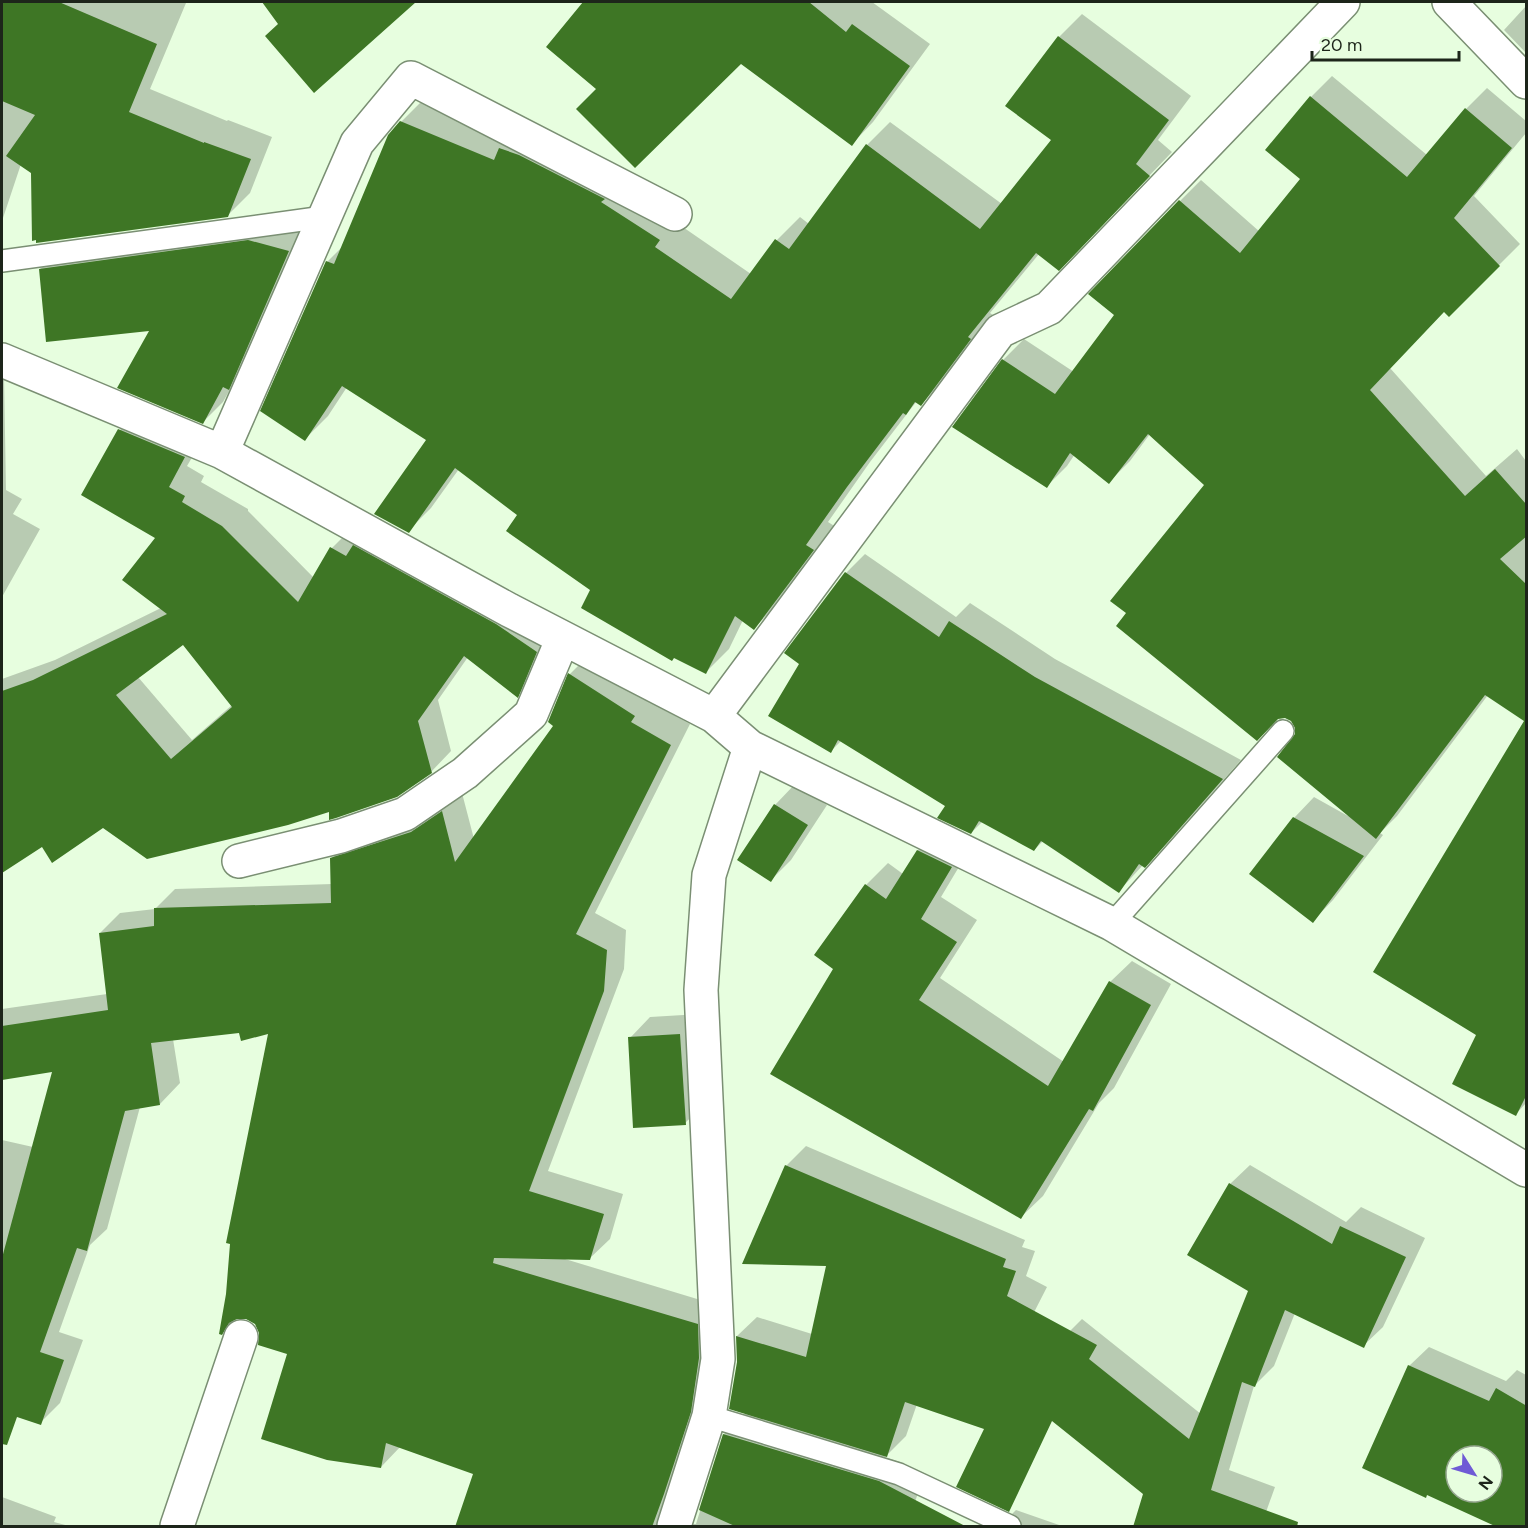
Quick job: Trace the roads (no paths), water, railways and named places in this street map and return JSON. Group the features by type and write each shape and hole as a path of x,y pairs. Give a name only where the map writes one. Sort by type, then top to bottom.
{"street":[{"path":"714,716 1000,331 1049,308 1343,2"},
{"path":"1449,2 1527,82"},
{"path":"222,452 357,143 411,78 675,214"},
{"path":"2,360 222,452 509,610 714,716 750,747 1112,924 1527,1170"},
{"path":"239,861 340,836 405,814 465,773 531,714 563,638"},
{"path":"674,1527 709,1416 718,1359 701,990 709,875 750,747"},
{"path":"177,1527 241,1337"}],"lane":[{"path":"2,261 324,217"},
{"path":"1112,924 1283,731"},
{"path":"709,1416 899,1473 1010,1527"}]}
